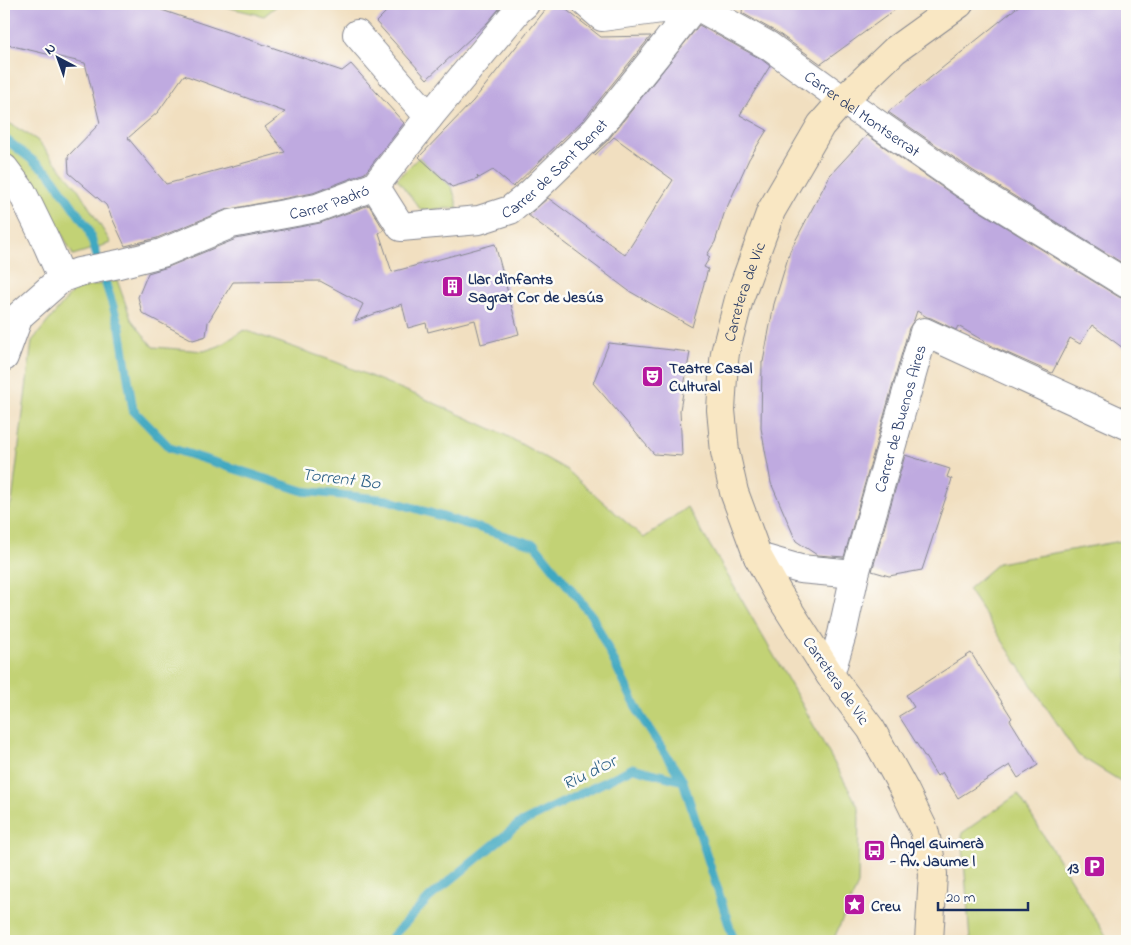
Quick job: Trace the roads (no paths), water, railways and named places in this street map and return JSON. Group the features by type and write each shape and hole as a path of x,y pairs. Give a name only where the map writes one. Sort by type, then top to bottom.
{"main road":[{"name":"Carretera de Vic","path":"929,941 933,874 924,830 871,729 830,675 778,593 758,557 734,492 725,452 721,410 724,361 739,299 771,210 821,125 843,100 895,50 959,4"}],"street":[{"name":"Carrer Padró","path":"70,275 162,253 231,224 317,208 375,186 429,117 518,10 526,4"},
{"path":"587,4 602,17 697,4"},
{"name":"Carrer del Montserrat","path":"697,4 768,46 963,183 1127,284"},
{"name":"Carrer de Sant Benet","path":"375,186 401,227 479,220 510,210 530,194 596,130 697,4"},
{"path":"357,34 429,117"},
{"path":"4,168 22,192 44,237 70,275 19,316 4,357"},
{"name":"Carrer de Buenos Aires","path":"830,675 842,634 855,574 924,332 1127,425"},
{"path":"758,557 800,569 855,574"}],"waterway":[{"name":"Torrent Bo","path":"4,138 50,174 88,228 120,328 133,410 170,448 303,491 388,500 535,545 592,616 640,715 683,781"},
{"name":"Riu d'Or","path":"388,941 430,897 519,824 633,768 683,781 734,941"}],"place":[{"name":"Llar d'infants Sagrat Cor de Jesús","path":"452,287"},
{"name":"Teatre Casal Cultural","path":"653,376"},
{"name":"Àngel Guimerà - Av. Jaume l","path":"874,851"},
{"name":"13","path":"1095,867"},
{"name":"Creu","path":"855,905"}]}
